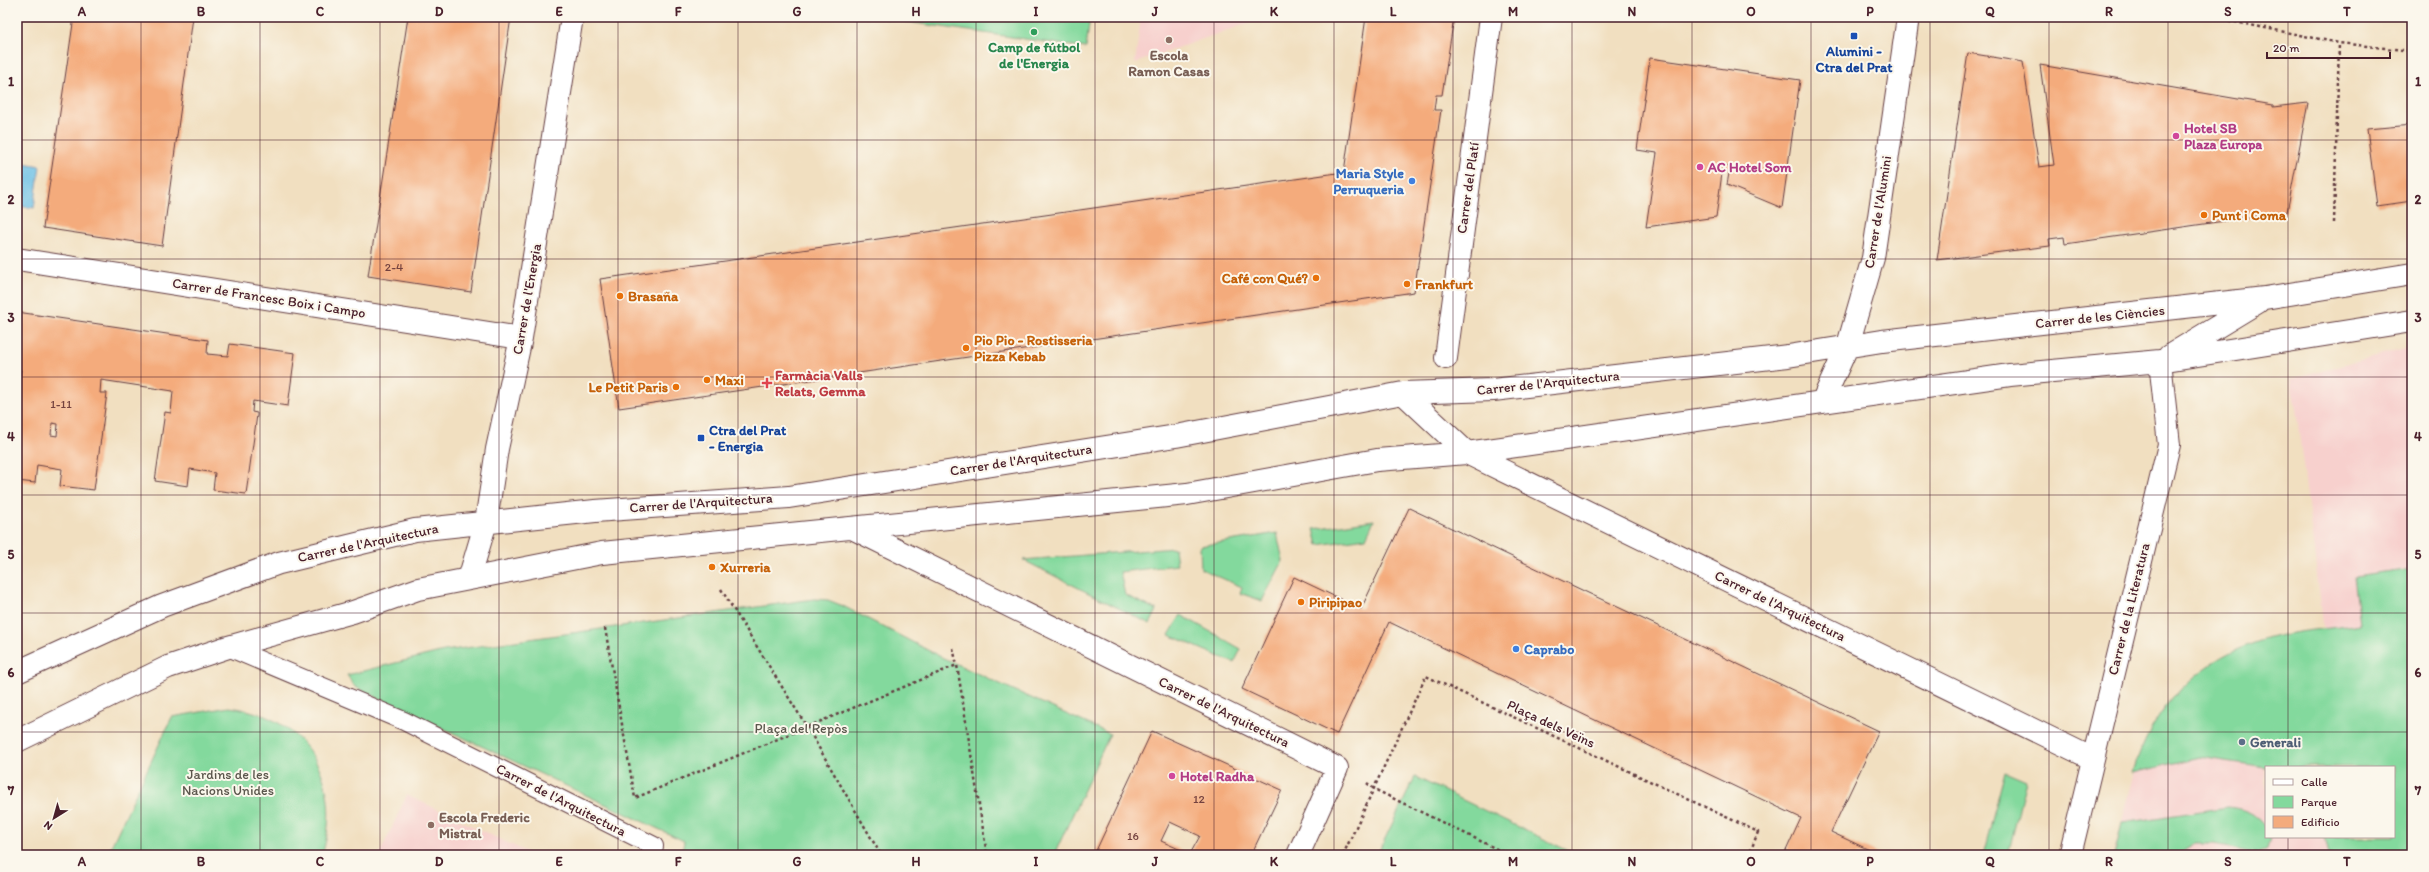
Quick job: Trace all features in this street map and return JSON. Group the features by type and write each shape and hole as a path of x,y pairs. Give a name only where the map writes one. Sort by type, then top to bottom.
{"street":[{"name":"Carrer de l'Energia","path":"469,579 486,522 497,449 521,338 572,17"},
{"name":"Carrer del Platí","path":"1446,358 1491,17"},
{"name":"Carrer de l'Alumini","path":"1823,400 1848,345 1873,258 1908,17"},
{"name":"Carrer de Francesc Boix i Campo","path":"17,259 521,338"},
{"name":"Carrer de les Ciències","path":"1788,356 1848,345 2265,298 2412,274"},
{"path":"2160,361 2265,298"},
{"path":"17,742 168,667 228,647 353,612 418,589 602,553 1187,494 1377,460 1467,453 1823,400 2010,375 2160,361 2412,321"},
{"name":"Carrer de l'Arquitectura","path":"17,672 162,606 279,562 415,530 595,511 788,497 1176,436 1403,394 1493,390 1788,356"},
{"name":"Carrer de la Literatura","path":"2070,855 2169,445 2160,361"},
{"name":"Carrer de l'Arquitectura","path":"1403,394 1467,453 2093,759"},
{"name":"Carrer de l'Arquitectura","path":"852,528 1337,768 1298,855"}],"lane":[{"name":"Carrer de l'Arquitectura","path":"228,647 404,721 653,850"}],"path":[{"path":"2211,17 2339,43 2412,51"},
{"path":"2334,223 2339,43"},
{"path":"721,589 807,727 881,855"},
{"path":"605,628 635,798 957,665"},
{"path":"953,648 987,855"},
{"name":"Plaça dels Veïns","path":"1343,855 1426,676 1758,832 1749,855"},
{"path":"1364,780 1374,789 1509,855"}],"shaded area":[{"name":"Escola Ramon Casas","path":"1141,17 1265,17 1135,63"},
{"path":"2412,346 2412,855 2113,855 2140,753 2162,711 2192,678 2230,653 2270,638 2324,630 2296,409 2290,379"},
{"name":"Escola Frederic Mistral","path":"407,795 533,855 379,855"}],"green space":[{"name":"Camp de fútbol de l'Energia","path":"874,17 1090,17 1086,48"},
{"path":"1374,520 1366,538 1318,545 1314,529"},
{"path":"1277,533 1283,561 1262,601 1240,593 1242,587 1201,569 1200,546"},
{"path":"1175,548 1177,565 1120,572 1125,595 1157,610 1150,624 1023,560"},
{"path":"2412,569 2412,855 2328,855 2324,838 2395,838 2395,766 2265,767 2199,757 2133,773 2142,748 2153,726 2167,705 2183,687 2202,671 2245,646 2270,638 2303,631 2360,624 2354,577"},
{"name":"Plaça del Repòs","path":"814,599 828,600 843,606 939,656 1110,734 1054,855 682,855 684,841 355,687 347,675 444,651"},
{"path":"1181,615 1241,649 1234,663 1169,635"},
{"name":"Jardins de les Nacions Unides","path":"229,707 256,713 280,724 299,739 313,757 323,778 328,802 328,828 322,855 107,855 172,717"},
{"path":"2005,771 2026,780 2008,855 1983,855"},
{"path":"1415,777 1577,855 1377,855"},
{"path":"2228,807 2242,810 2254,815 2263,824 2265,838 2271,839 2268,849 2260,853 2214,844 2195,844 2177,855 2114,855 2122,823"}],"water":[{"path":"18,162 40,166 34,208 17,206"}],"building":[{"path":"74,17 193,17 162,246 43,228"},
{"path":"408,17 511,17 471,292 368,276"},
{"path":"1366,17 1454,17 1442,95 1436,95 1434,110 1441,110 1414,292 619,408 600,279 1344,172"},
{"name":"Hotel SB Plaza Europa","path":"1968,53 2023,62 2039,167 2054,165 2040,65 2273,105 2273,107 2308,103 2287,212 2065,244 2064,237 2049,239 2050,246 1937,260"},
{"path":"1650,58 1800,80 1782,208 1727,185 1730,167 1723,166 1716,217 1646,227 1657,153 1637,150"},
{"path":"2412,125 2412,201 2377,206 2367,129"},
{"path":"17,312 208,340 207,354 228,356 230,344 295,353 288,406 253,401 252,412 257,413 257,415 246,494 213,490 215,473 190,469 188,486 155,481 165,412 171,413 173,391 101,380 100,393 107,393 94,490 60,486 62,469 37,465 35,483 17,481 17,393 21,370 17,369","holes":["52,423 58,424 57,436 51,435"]},
{"path":"1409,508 1879,731 1831,832 1880,855 1784,855 1801,818 1389,622 1337,734 1242,689 1294,577 1361,609"},
{"path":"1152,731 1282,790 1251,855 1094,855","holes":["1170,822 1200,836 1190,854 1161,841"]}],"place":[{"name":"Camp de fútbol de l'Energia","path":"1034,32"},
{"name":"Alumini - Ctra del Prat","path":"1854,36"},
{"name":"Escola Ramon Casas","path":"1169,40"},
{"name":"Hotel SB Plaza Europa","path":"2176,136"},
{"name":"AC Hotel Som","path":"1700,167"},
{"name":"Maria Style Perruqueria","path":"1412,181"},
{"name":"Punt i Coma","path":"2204,215"},
{"name":"Café con Qué?","path":"1316,278"},
{"name":"Frankfurt","path":"1407,284"},
{"name":"Brasaña","path":"620,296"},
{"name":"Pio Pio - Rostisseria Pizza Kebab","path":"966,348"},
{"name":"Maxi","path":"707,380"},
{"name":"Farmàcia Valls Relats, Gemma","path":"767,383"},
{"name":"Le Petit Paris","path":"676,387"},
{"name":"Ctra del Prat - Energia","path":"701,438"},
{"name":"Xurreria","path":"712,567"},
{"name":"Piripipao","path":"1301,602"},
{"name":"Caprabo","path":"1516,649"},
{"name":"Generali","path":"2242,742"},
{"name":"Hotel Radha","path":"1172,776"},
{"name":"Escola Frederic Mistral","path":"431,825"}]}
